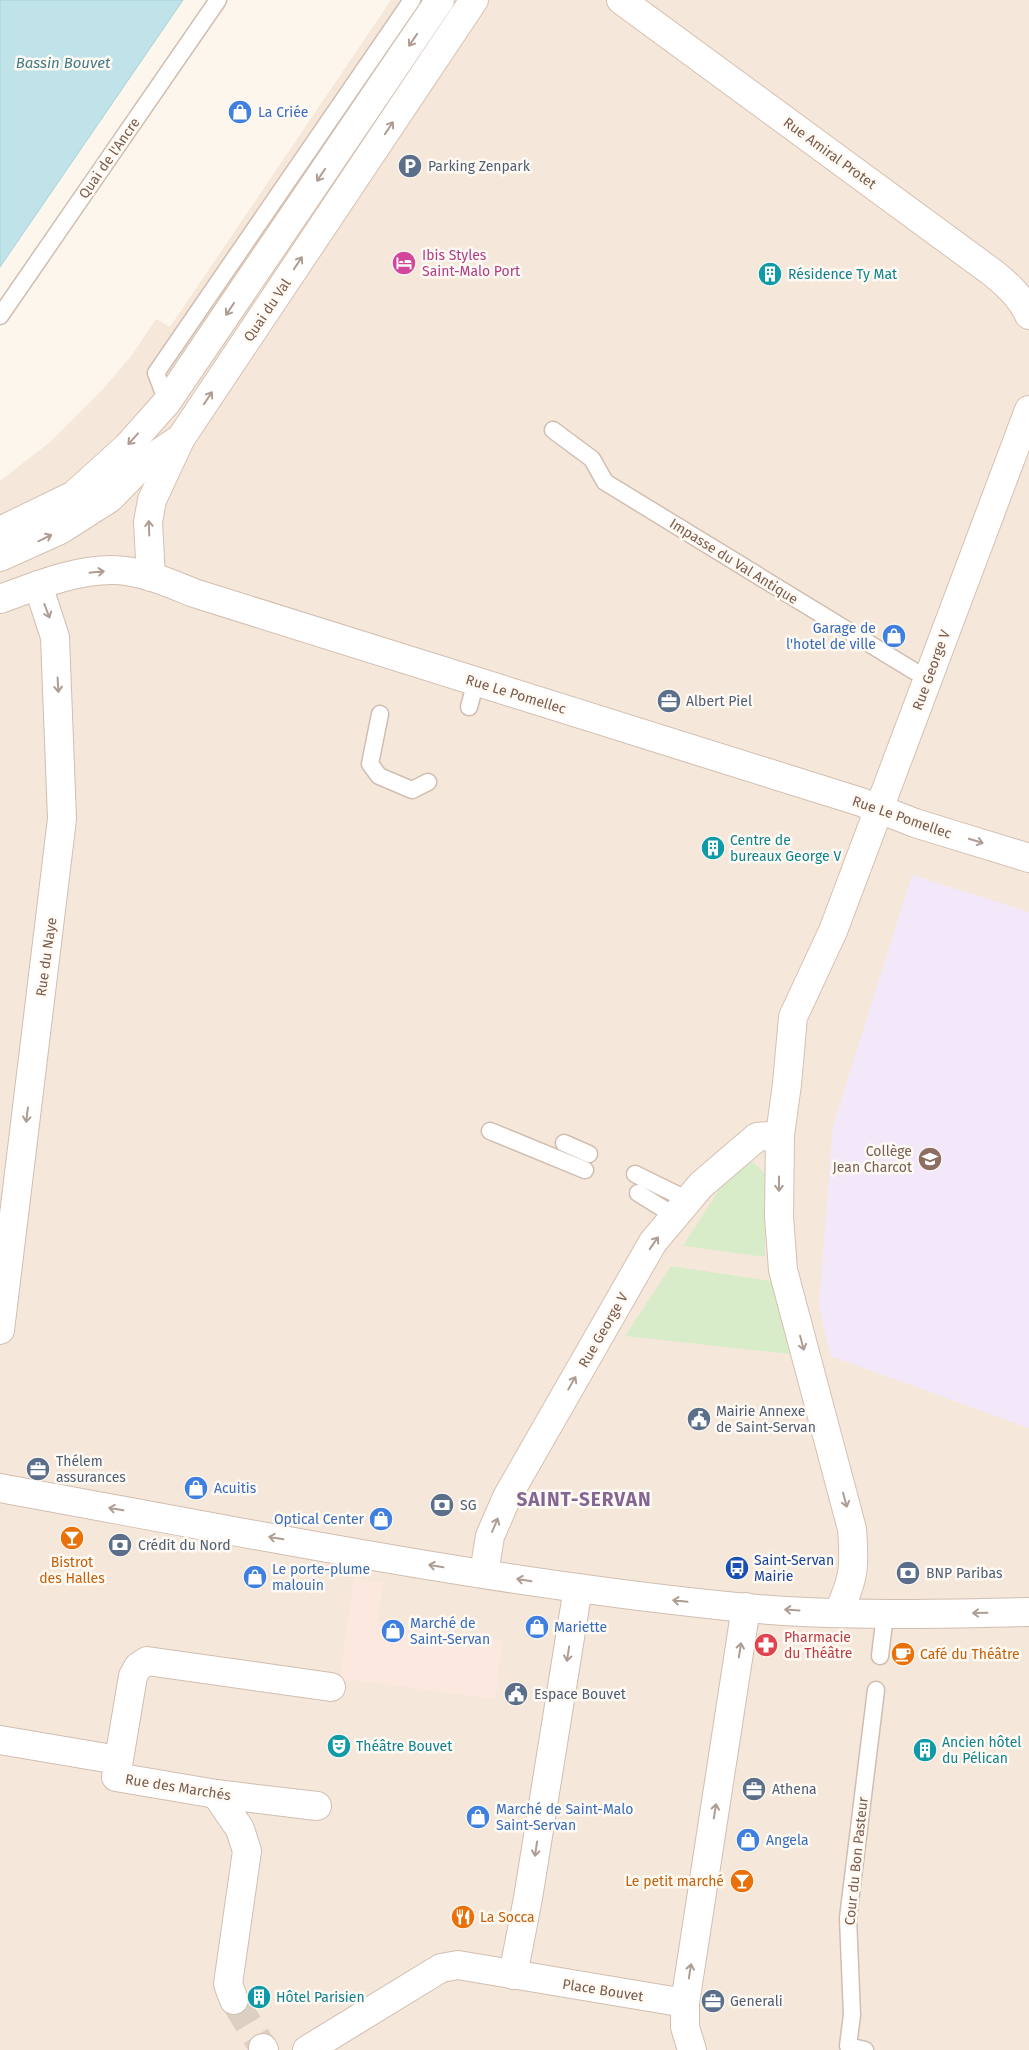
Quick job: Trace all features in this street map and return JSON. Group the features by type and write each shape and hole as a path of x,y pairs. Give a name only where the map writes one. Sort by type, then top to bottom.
{"street":[{"path":"0,531 74,495 127,447 168,402 440,0"},
{"name":"Quai du Val","path":"0,557 60,530 110,498 144,463 181,438 474,0"},
{"name":"Rue Amiral Protet","path":"621,0 994,273 1010,287 1025,306 1029,315"},
{"name":"Rue George V","path":"838,1613 851,1584 854,1557 852,1530 783,1270 779,1217 780,1135 787,1084 810,1022 833,931 1029,410"},
{"path":"151,577 148,522 152,500 181,438"},
{"name":"Rue Le Pomellec","path":"0,599 75,574 114,570 151,577 194,593 880,809 1029,858"},
{"name":"Rue du Naye","path":"0,1330 62,819 55,637 38,585"},
{"name":"Rue George V","path":"484,1573 490,1536 507,1497 654,1242 701,1185 757,1137 780,1135"},
{"path":"0,1488 373,1556 629,1596 838,1613 1029,1612"},
{"path":"513,1975 528,1898 578,1588"},
{"path":"692,2050 685,2028 685,2003 746,1607"},
{"path":"118,1760 133,1676 138,1667 148,1661 332,1687"},
{"name":"Rue des Marchés","path":"0,1740 118,1760 116,1777 216,1794 317,1806"},
{"path":"216,1794 240,1828 247,1851 228,1984 234,2000"},
{"name":"Place Bouvet","path":"307,2050 441,1968 458,1965 685,2003"}],"lane":[{"name":"Quai de l'Ancre","path":"0,316 218,0"},
{"path":"168,402 156,373 412,0"},
{"name":"Impasse du Val Antique","path":"553,430 592,459 605,482 914,671 929,676"},
{"path":"468,707 476,681"},
{"path":"380,714 370,764 379,776 412,790 428,782"},
{"path":"490,1131 585,1170"},
{"path":"564,1143 589,1154"},
{"path":"635,1174 682,1208"},
{"path":"638,1193 682,1208"},
{"path":"880,1656 885,1614"},
{"name":"Cour du Bon Pasteur","path":"865,2050 848,2046 852,2015 848,1918 876,1690"}],"shaded area":[{"path":"391,0 1029,0 1029,2050 0,2050 0,481 50,442 103,389 132,355 156,319 170,327"},
{"name":"Collège Jean Charcot","path":"912,875 1029,912 1029,1428 831,1356 822,1320 819,1305 833,1126"},
{"name":"Marché de Saint-Servan","path":"354,1578 383,1583 377,1621 502,1641 495,1699 340,1678"}],"green space":[{"path":"753,1162 766,1175 765,1257 683,1246 734,1166"},
{"path":"671,1266 771,1281 790,1354 625,1336"}],"water":[{"name":"Bassin Bouvet","path":"0,0 183,0 0,267"}],"tunnel":[{"path":"234,2000 263,2048"}],"place":[{"name":"La Criée","path":"240,112"},
{"name":"Parking Zenpark","path":"410,166"},
{"name":"Ibis Styles Saint-Malo Port","path":"404,263"},
{"name":"Résidence Ty Mat","path":"770,274"},
{"name":"Garage de l'hotel de ville","path":"894,636"},
{"name":"Albert Piel","path":"669,701"},
{"name":"Centre de bureaux George V","path":"713,848"},
{"name":"Collège Jean Charcot","path":"930,1159"},
{"name":"Mairie Annexe de Saint-Servan","path":"699,1419"},
{"name":"Thélem assurances","path":"38,1469"},
{"name":"Acuitis","path":"196,1488"},
{"name":"SG","path":"442,1505"},
{"name":"Optical Center","path":"381,1519"},
{"name":"Bistrot des Halles","path":"72,1538"},
{"name":"Crédit du Nord","path":"120,1545"},
{"name":"Saint-Servan Mairie","path":"737,1568"},
{"name":"BNP Paribas","path":"908,1573"},
{"name":"Le porte-plume malouin","path":"255,1577"},
{"name":"Mariette","path":"537,1627"},
{"name":"Marché de Saint-Servan","path":"393,1631"},
{"name":"Pharmacie du Théâtre","path":"766,1645"},
{"name":"Café du Théâtre","path":"903,1654"},
{"name":"Espace Bouvet","path":"516,1694"},
{"name":"Théâtre Bouvet","path":"339,1746"},
{"name":"Ancien hôtel du Pélican","path":"925,1750"},
{"name":"Athena","path":"754,1789"},
{"name":"Marché de Saint-Malo Saint-Servan","path":"478,1817"},
{"name":"Angela","path":"748,1840"},
{"name":"Le petit marché","path":"742,1881"},
{"name":"La Socca","path":"463,1917"},
{"name":"Hôtel Parisien","path":"259,1997"},
{"name":"Generali","path":"713,2001"}],"district":[{"name":"SAINT-SERVAN","path":"584,1499"}]}
